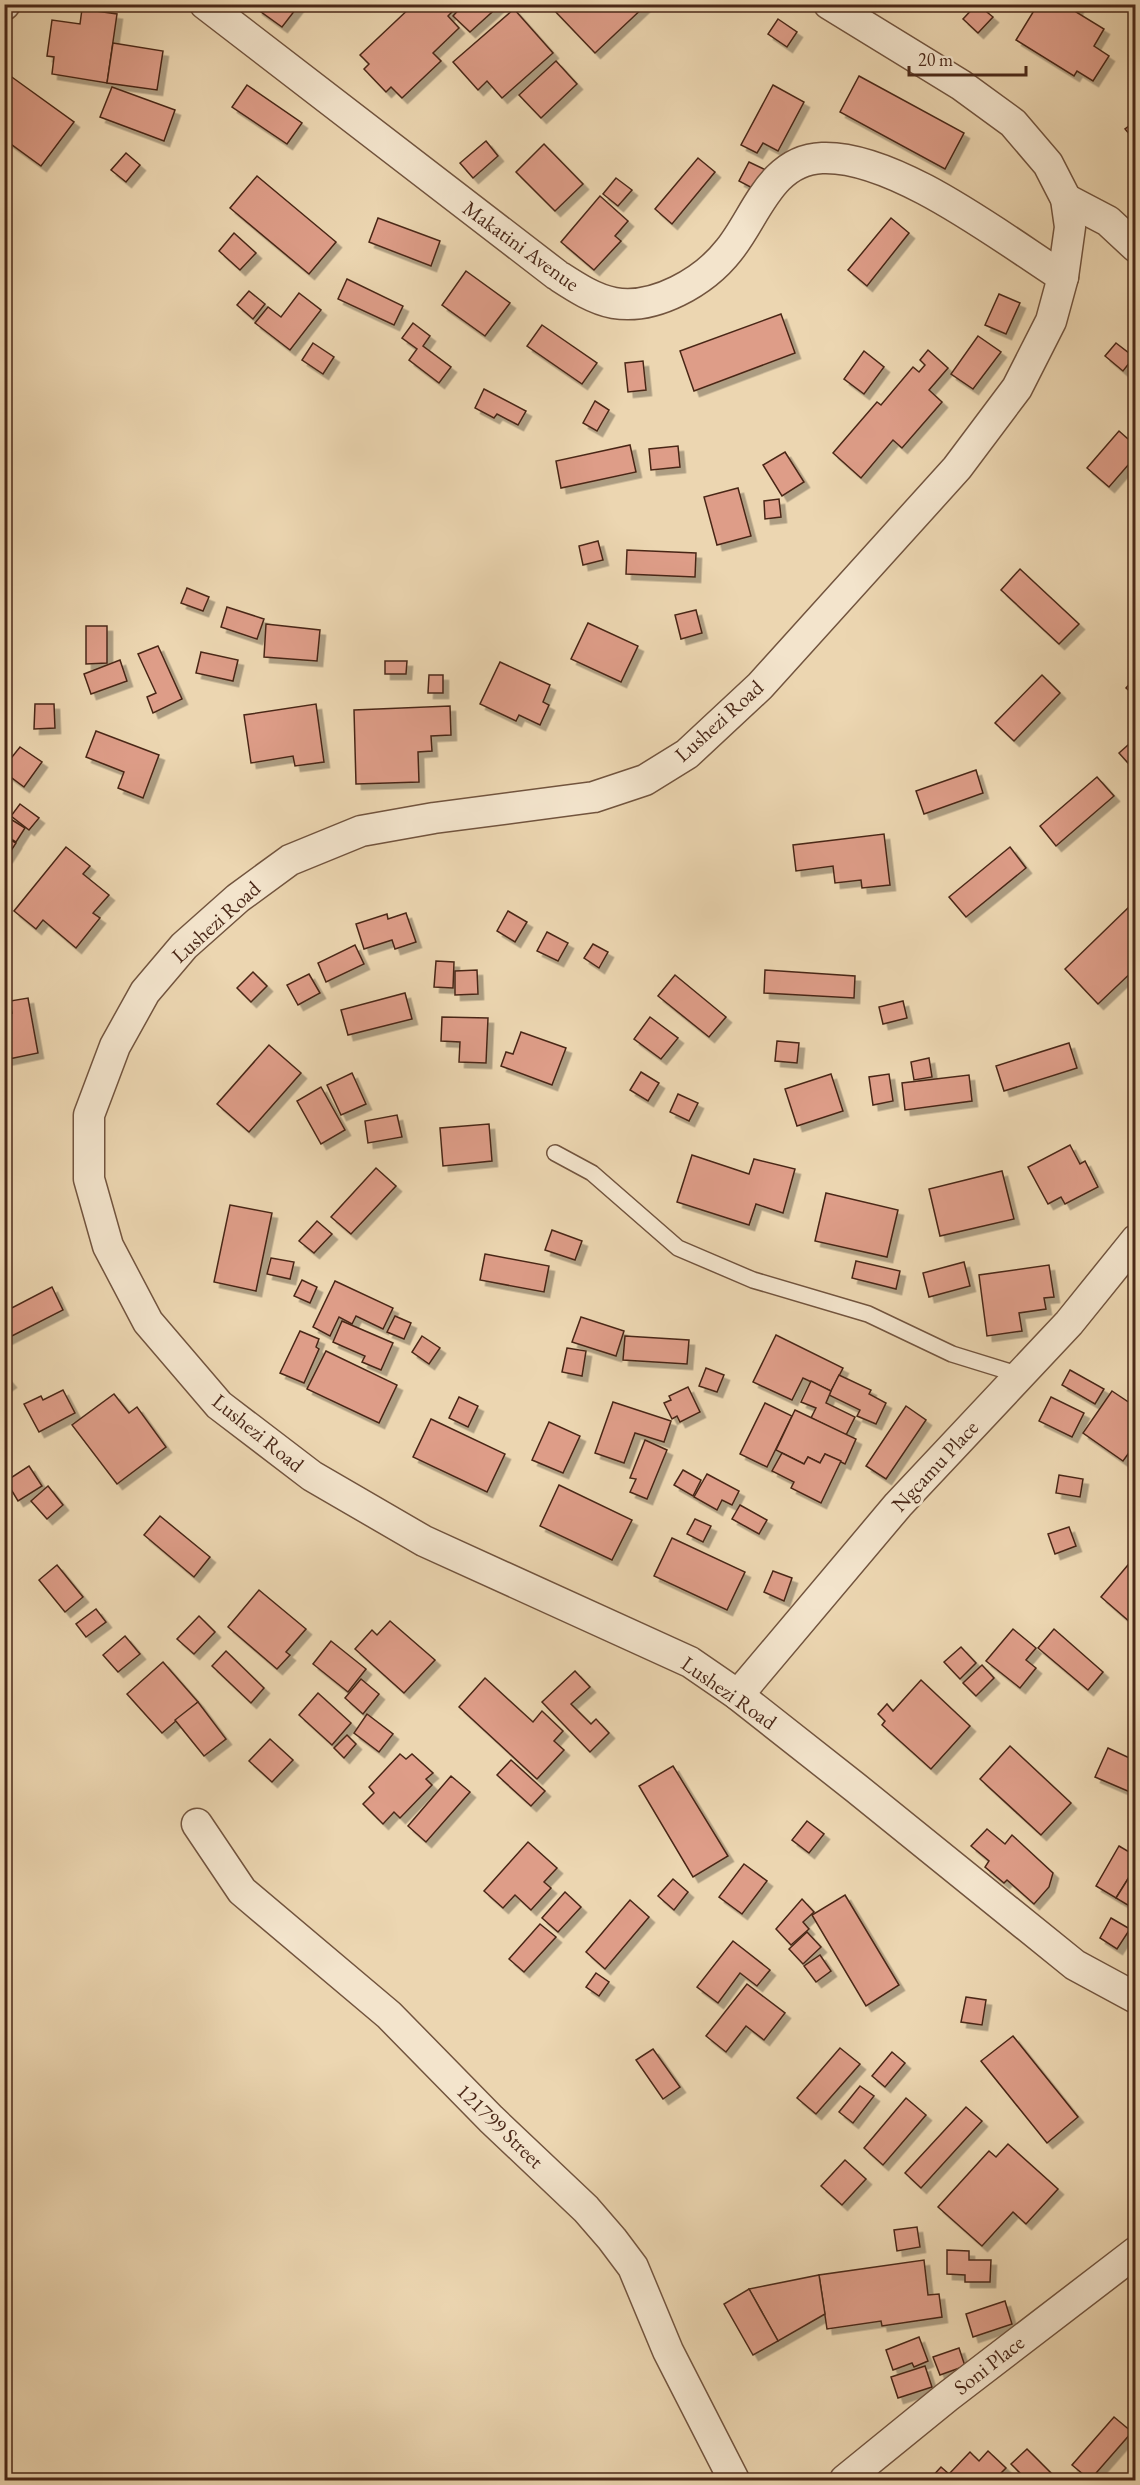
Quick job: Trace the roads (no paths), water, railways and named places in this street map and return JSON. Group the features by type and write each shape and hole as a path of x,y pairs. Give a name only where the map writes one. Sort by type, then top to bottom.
{"street":[{"name":"Makatini Avenue","path":"205,4 557,275 585,293 614,303 646,302 680,289 705,273 729,250 763,196 782,174 798,164 820,158 851,161 926,188 1063,277"},
{"name":"Lushezi Road","path":"829,4 961,85 1013,123 1048,164 1066,199 1070,227 1063,277 1051,321 1017,388 957,468 760,686 687,754 645,780 594,797 434,818 361,831 291,860 238,898 184,946 145,992 115,1046 89,1115 89,1179 108,1246 148,1322 219,1405 312,1476 424,1541 690,1662 738,1695 1076,1965 1136,1998"},
{"path":"1066,199 1108,221 1136,247"},
{"name":"Ngcamu Place","path":"738,1695 898,1505 1069,1323 1136,1240"},
{"name":"121799 Street","path":"197,1824 242,1891 389,2015 491,2119 586,2209 612,2239 633,2268 668,2351 734,2481"},
{"name":"Soni Place","path":"845,2481 947,2397 1136,2252"}],"lane":[{"path":"555,1153 592,1173 678,1248 753,1280 868,1314 952,1354 1020,1375"}]}
